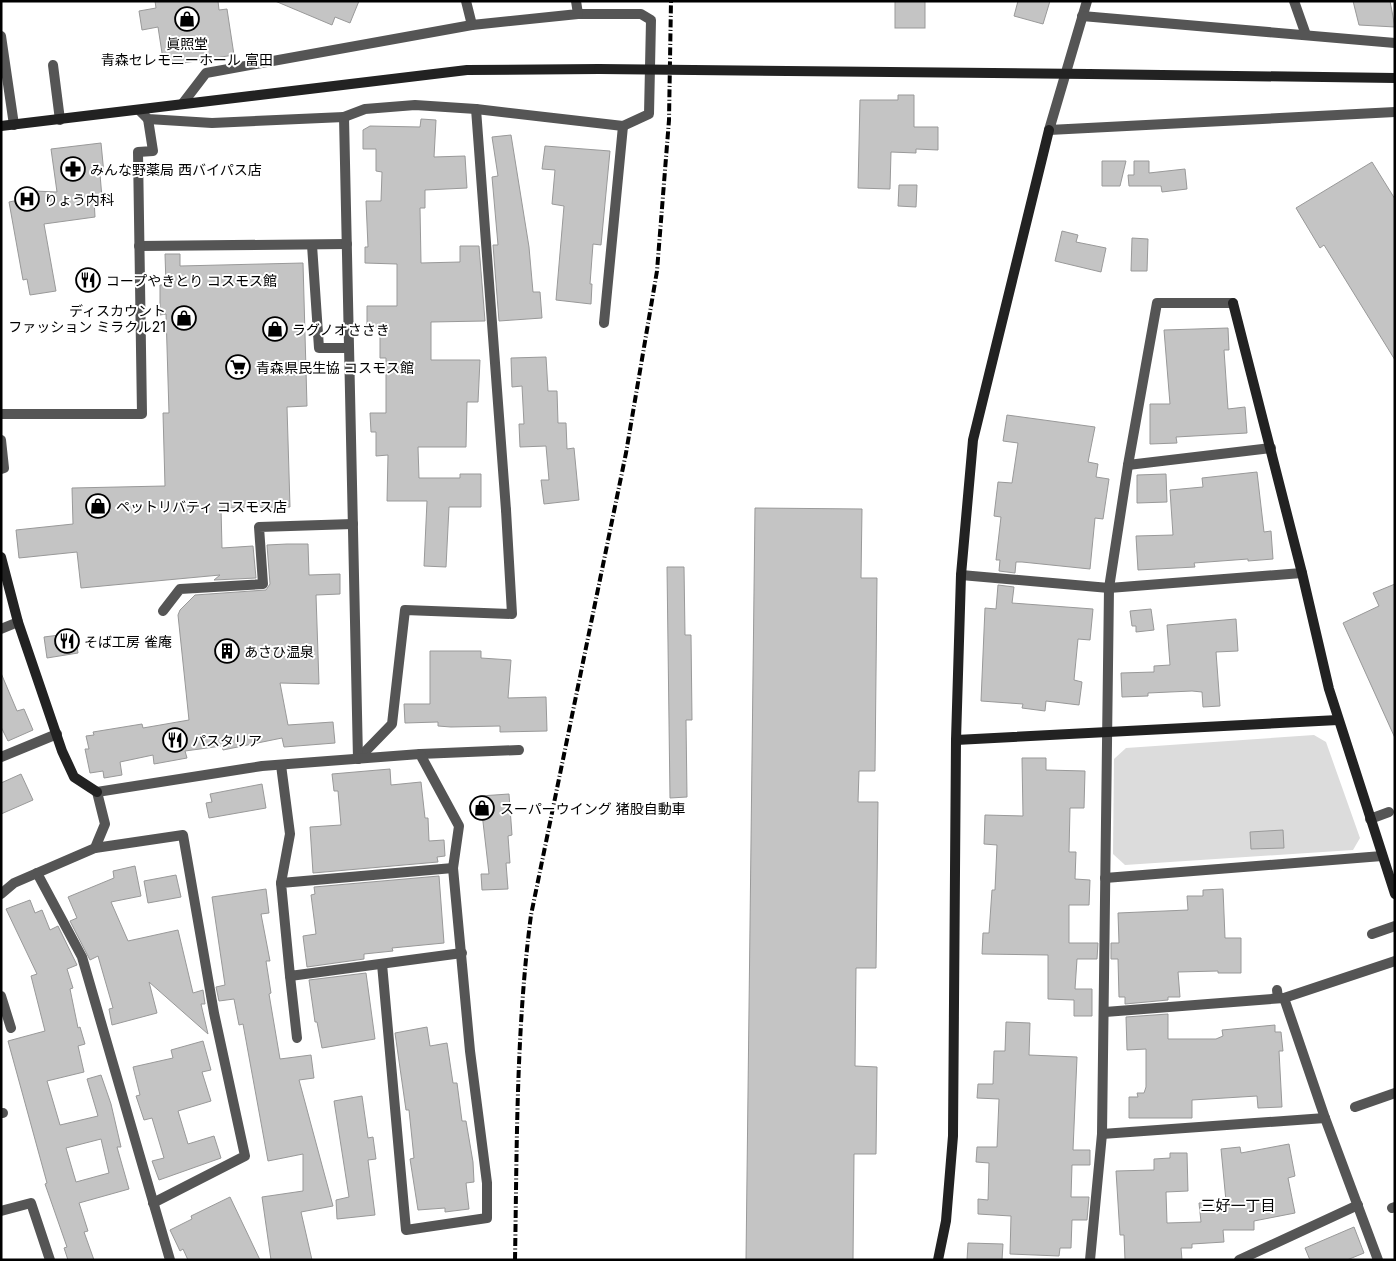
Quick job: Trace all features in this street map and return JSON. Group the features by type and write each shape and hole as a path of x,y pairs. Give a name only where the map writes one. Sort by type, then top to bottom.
{"street":[{"path":"466,1 472,25"},
{"path":"576,1 578,14"},
{"path":"938,1260 946,1221 953,1136 956,740 961,575 973,440 1049,130 1087,1"},
{"path":"1294,1 1306,36"},
{"path":"148,119 212,123 344,117 365,109 407,106 476,109 623,126 649,114 651,20 641,14 578,14 472,25 206,73 183,103"},
{"path":"1082,16 1395,43"},
{"path":"1,36 14,125"},
{"path":"53,65 60,120"},
{"path":"1,126 467,70 599,69 1395,78"},
{"path":"358,758 392,724 405,610 512,614 476,109"},
{"path":"1,414 142,414 138,152 152,151 148,119 139,110"},
{"path":"1049,130 1395,112"},
{"path":"344,117 358,758"},
{"path":"604,323 623,126"},
{"path":"139,246 347,244"},
{"path":"312,245 319,348 349,348"},
{"path":"1090,1260 1102,1134 1109,588 1128,465 1157,303 1233,303 1271,448 1329,689 1395,894"},
{"path":"1,440 4,468 1,469"},
{"path":"1128,465 1271,448"},
{"path":"163,611 180,589 263,584 259,527 353,524"},
{"path":"1,557 18,622 74,777 97,792 281,765 420,754 519,750"},
{"path":"961,575 1109,588 1302,573"},
{"path":"1,629 18,622"},
{"path":"956,740 1338,720"},
{"path":"1,757 57,734"},
{"path":"382,964 406,1230 487,1218 487,1183 470,1051 462,953 452,868 459,826 420,754"},
{"path":"281,765 290,834 281,883 297,1038"},
{"path":"95,848 105,824 97,792"},
{"path":"1370,818 1389,812"},
{"path":"1,894 14,883 95,848 184,835 214,1013 245,1156 153,1203"},
{"path":"1106,878 1382,856"},
{"path":"281,883 452,868"},
{"path":"37,873 82,957 170,1260"},
{"path":"1372,934 1395,926"},
{"path":"290,976 462,953"},
{"path":"1105,1012 1280,995 1395,961"},
{"path":"1280,995 1378,1260"},
{"path":"1,996 11,1028"},
{"path":"1355,1107 1395,1093"},
{"path":"1102,1134 1324,1118"},
{"path":"1,1211 31,1203 50,1260"},
{"path":"1239,1260 1358,1205"}],"shaded area":[{"path":"1314,735 1326,742 1360,838 1353,850 1125,865 1113,854 1114,759 1126,748"}],"building":[{"path":"155,1 218,1 219,10 227,9 234,55 164,66 158,27 142,30 139,11 156,8"},
{"path":"275,1 359,1 350,23 335,17 332,25"},
{"path":"895,1 925,1 925,28 895,28"},
{"path":"1018,1 1050,1 1043,24 1014,16"},
{"path":"1353,1 1390,1 1395,27 1359,25"},
{"path":"898,95 914,95 914,127 938,127 938,150 916,149 916,153 891,152 890,189 858,188 860,100 898,100"},
{"path":"421,119 436,120 434,157 465,156 467,188 425,190 425,208 420,208 421,263 460,262 460,246 479,246 485,321 431,322 431,360 480,360 478,402 467,402 466,447 418,447 419,478 460,478 460,474 481,474 481,507 449,507 446,567 424,566 427,501 387,501 388,455 376,456 376,432 371,432 370,413 386,413 386,358 380,358 380,327 367,327 367,306 397,306 397,264 365,263 365,247 368,247 366,201 381,201 382,172 376,171 376,149 363,149 363,130 370,126 420,127"},
{"path":"511,135 529,247 533,292 540,292 542,318 499,321 493,245 498,245 492,177 498,176 492,137"},
{"path":"101,143 104,174 100,174 102,198 94,199 95,217 44,224 56,291 30,295 27,279 23,280 9,202 19,200 34,191 57,192 51,149"},
{"path":"545,146 610,151 601,245 593,244 590,284 592,284 591,304 556,300 564,206 552,204 555,170 542,169"},
{"path":"1102,161 1126,161 1120,186 1102,186"},
{"path":"1134,161 1149,161 1149,173 1185,169 1187,189 1162,192 1161,186 1129,186 1128,175 1134,175"},
{"path":"1372,162 1395,199 1395,360 1324,245 1320,248 1296,208"},
{"path":"899,185 917,185 916,207 898,206"},
{"path":"1062,231 1078,235 1076,242 1106,248 1101,272 1055,261"},
{"path":"1132,238 1148,239 1147,271 1131,271"},
{"path":"165,254 180,254 180,266 303,263 307,406 287,407 290,507 221,508 222,548 253,546 256,578 214,580 220,575 81,588 77,552 19,558 16,530 73,524 72,488 165,486 163,413 169,413 166,314 160,315 160,285 166,285"},
{"path":"1228,328 1229,350 1224,350 1228,409 1245,407 1247,433 1176,437 1177,443 1150,444 1150,404 1170,404 1164,330"},
{"path":"546,357 548,391 557,391 558,423 566,423 567,449 574,448 579,500 544,504 541,480 549,480 546,446 520,447 519,424 524,424 522,386 512,387 511,358"},
{"path":"1007,415 1095,427 1088,462 1098,464 1096,477 1109,479 1103,519 1095,518 1090,569 1016,562 1015,573 999,571 1000,560 996,560 1001,517 994,516 998,482 1012,483 1018,443 1003,441"},
{"path":"1257,472 1264,532 1271,531 1273,559 1194,563 1195,567 1138,570 1136,536 1173,535 1170,490 1203,487 1202,478"},
{"path":"1166,474 1167,502 1137,503 1137,475"},
{"path":"755,508 862,509 861,578 877,578 875,771 859,771 858,802 878,802 876,968 856,968 855,1066 877,1067 876,1154 854,1154 853,1260 746,1260"},
{"path":"308,544 309,575 340,574 340,594 316,595 319,684 280,683 288,725 333,722 335,743 284,747 282,738 223,750 222,746 185,751 187,758 154,764 153,755 120,762 122,775 104,778 103,771 90,773 85,749 89,749 86,736 94,735 93,732 142,724 143,728 189,720 178,615 180,610 195,595 266,590 270,584 267,545"},
{"path":"667,567 684,567 685,635 691,635 692,720 686,720 687,797 670,798"},
{"path":"1395,584 1395,738 1343,623 1379,606 1373,593"},
{"path":"998,585 1014,587 1012,603 1093,609 1090,640 1078,639 1074,680 1082,682 1079,705 1046,701 1045,711 1022,708 1023,704 981,701 985,608 996,609"},
{"path":"1151,609 1154,630 1136,632 1136,626 1132,626 1130,611"},
{"path":"1236,619 1238,651 1216,652 1220,706 1203,707 1202,692 1192,691 1148,693 1148,696 1122,697 1121,673 1154,672 1154,666 1170,665 1167,625"},
{"path":"75,633 78,653 47,658 44,637"},
{"path":"430,651 481,651 481,658 511,660 508,698 546,697 547,731 500,732 500,726 451,727 438,726 438,722 405,723 404,704 430,704"},
{"path":"1,673 17,711 24,709 33,730 8,741 1,727"},
{"path":"1022,758 1046,758 1046,770 1085,771 1084,808 1070,808 1069,852 1076,852 1075,879 1090,880 1089,905 1069,905 1069,943 1098,943 1097,959 1077,959 1075,989 1092,989 1092,1016 1074,1016 1074,1000 1048,999 1048,955 982,954 983,933 989,933 992,890 995,890 997,845 984,844 985,815 1023,816"},
{"path":"390,769 391,785 421,782 425,818 428,818 429,841 444,840 445,856 437,857 438,862 313,873 310,827 341,825 338,791 334,791 332,774"},
{"path":"21,774 33,800 1,814 1,783"},
{"path":"262,784 266,808 209,818 206,803 212,802 210,794"},
{"path":"509,794 512,835 508,836 510,863 506,863 508,889 482,890 481,874 489,874 480,796"},
{"path":"1283,830 1284,848 1251,849 1250,832"},
{"path":"135,866 141,896 111,902 128,941 178,930 193,993 203,990 205,1004 201,1004 208,1034 149,982 157,1013 112,1025 109,1009 113,1008 98,956 90,960 70,921 77,918 68,897 114,878 113,871"},
{"path":"176,875 181,897 148,903 144,881"},
{"path":"439,876 444,943 392,948 393,951 364,954 364,959 307,967 303,936 316,934 311,895 315,894 314,887"},
{"path":"266,889 269,913 261,914 270,961 266,961 271,993 269,994 280,1059 311,1055 314,1078 299,1080 333,1206 301,1212 312,1260 271,1260 262,1197 303,1191 303,1154 268,1161 243,1024 239,1025 234,999 219,1001 216,987 225,985 212,897"},
{"path":"1223,889 1225,938 1241,938 1241,973 1218,973 1218,971 1178,972 1180,997 1168,997 1168,1000 1125,1004 1125,997 1119,997 1118,959 1111,959 1111,943 1119,943 1118,913 1188,910 1187,896 1203,896 1203,890"},
{"path":"30,900 35,913 42,910 50,930 58,926 77,965 67,969 73,988 70,989 78,1028 80,1027 85,1044 78,1046 84,1072 47,1081 60,1125 98,1116 87,1079 101,1075 111,1104 121,1147 117,1147 129,1189 79,1203 88,1231 84,1232 94,1260 68,1260 64,1248 67,1247 45,1184 47,1183 8,1041 45,1031 31,976 37,974 6,909","holes":["101,1139 109,1173 76,1182 66,1148"]},
{"path":"366,973 375,1039 322,1048 317,1022 315,1022 309,980"},
{"path":"1168,1014 1168,1039 1216,1039 1223,1036 1222,1030 1275,1025 1275,1032 1281,1032 1283,1051 1279,1051 1282,1107 1258,1108 1257,1096 1192,1100 1192,1118 1129,1118 1129,1097 1138,1097 1137,1093 1144,1093 1146,1087 1146,1049 1127,1050 1126,1017"},
{"path":"1006,1022 1030,1023 1029,1055 1077,1057 1073,1150 1090,1150 1090,1165 1072,1165 1071,1197 1089,1197 1087,1220 1072,1220 1071,1248 1060,1248 1059,1256 1010,1254 1011,1216 978,1214 978,1199 988,1200 989,1163 976,1162 977,1147 997,1147 999,1099 977,1098 978,1084 993,1084 994,1051 1005,1051"},
{"path":"427,1027 430,1046 447,1043 453,1083 457,1083 462,1121 466,1121 473,1162 474,1182 466,1183 469,1209 445,1212 445,1208 418,1210 410,1159 414,1158 409,1110 406,1110 395,1033"},
{"path":"203,1041 211,1070 202,1072 211,1101 178,1111 188,1144 214,1136 221,1158 159,1180 152,1161 164,1158 152,1118 144,1120 136,1096 140,1095 133,1067 173,1058 171,1050"},
{"path":"362,1096 368,1138 373,1137 376,1159 368,1160 375,1215 337,1219 336,1200 349,1197 334,1101"},
{"path":"1289,1144 1295,1176 1288,1178 1295,1213 1254,1221 1254,1230 1223,1230 1224,1242 1192,1244 1192,1248 1181,1248 1182,1260 1125,1260 1124,1235 1120,1235 1116,1171 1154,1170 1154,1159 1170,1158 1170,1153 1187,1153 1188,1191 1166,1192 1167,1223 1201,1222 1199,1203 1226,1201 1221,1149 1240,1147 1241,1153"},
{"path":"230,1197 260,1260 188,1260 183,1249 180,1251 170,1230 192,1219 191,1216"},
{"path":"1354,1227 1364,1253 1347,1260 1310,1260 1305,1248"},
{"path":"968,1243 1003,1244 1002,1260 967,1260"}],"railway":[{"path":"515,1260 520,1044 522,1001 531,915 626,453 657,271 669,120 671,1"}],"place":[{"name":"眞照堂 青森セレモニーホール 富田","path":"187,19"},
{"name":"みんな野薬局 西バイパス店","path":"73,169"},
{"name":"りょう内科","path":"27,199"},
{"name":"コープやきとり コスモス館","path":"88,280"},
{"name":"ディスカウント ファッション ミラクル21","path":"184,318"},
{"name":"ラグノオささき","path":"275,329"},
{"name":"青森県民生協 コスモス館","path":"238,367"},
{"name":"ペットリバティ コスモス店","path":"98,506"},
{"name":"そば工房 雀庵","path":"67,641"},
{"name":"あさひ温泉","path":"227,651"},
{"name":"パスタリア","path":"175,740"},
{"name":"スーパーウイング 猪股自動車","path":"482,808"}],"district":[{"name":"三好一丁目","path":"1238,1205"}]}
